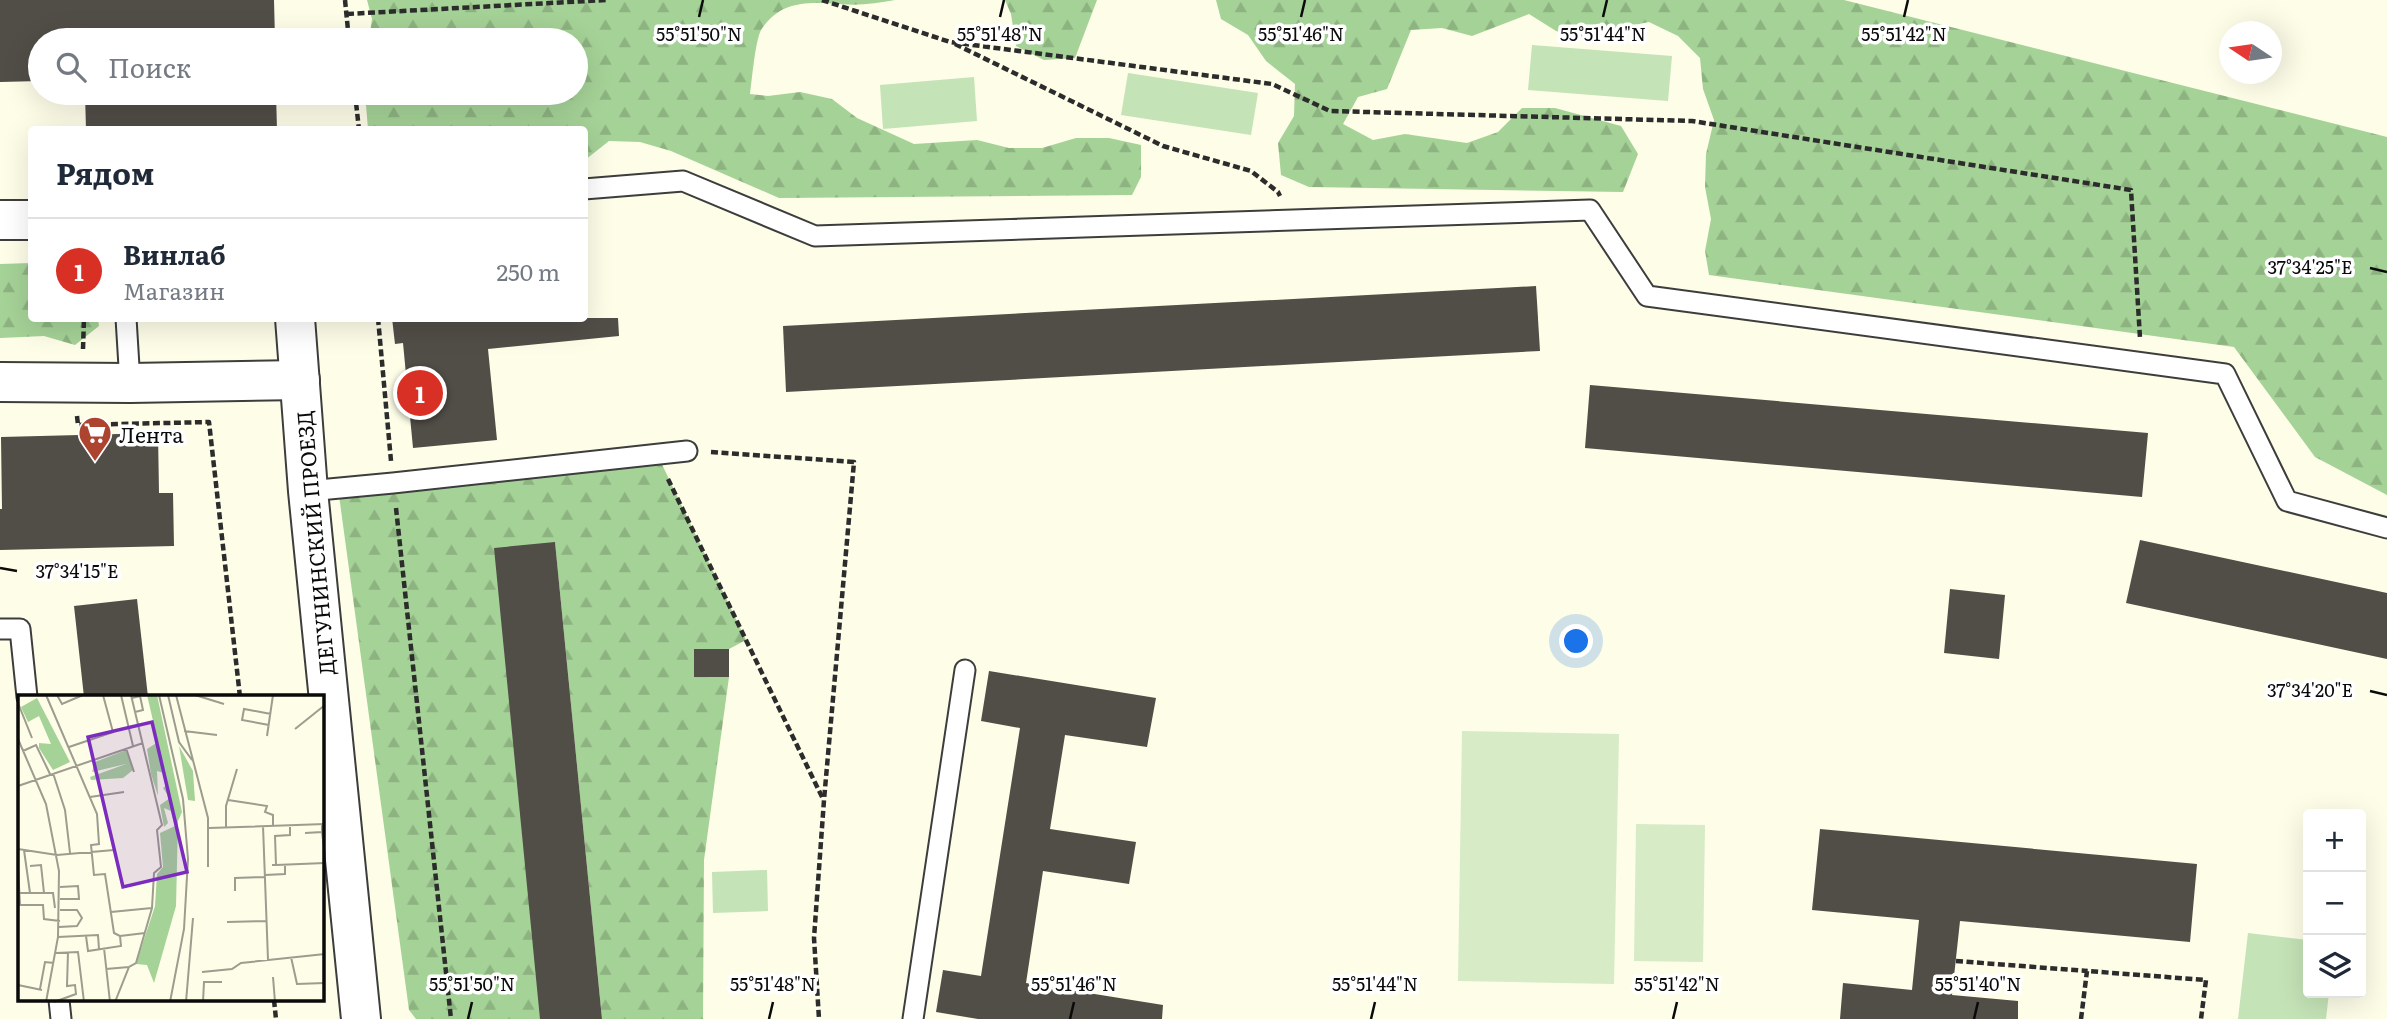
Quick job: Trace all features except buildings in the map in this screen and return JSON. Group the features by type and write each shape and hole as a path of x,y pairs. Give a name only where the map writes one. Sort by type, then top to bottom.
{"street":[{"path":"0,220 28,220"},
{"name":"ДЕГУНИНСКИЙ ПРОЕЗД","path":"295,322 308,491 361,1019"},
{"path":"0,382 300,380"}],"lane":[{"path":"588,189 683,181 815,236 1590,209 1647,296 2225,374 2287,501 2387,528"},
{"path":"126,322 130,383"},
{"path":"308,491 687,451"},
{"path":"0,629 20,629 27,695"},
{"path":"913,1019 964,670"}],"path":[{"path":"345,0 348,28"},
{"path":"347,14 606,0"},
{"path":"822,0 950,42 1163,146 1251,172 1278,192 1290,220"},
{"path":"950,42 1272,84 1330,111 1692,121 2131,190 2142,363"},
{"path":"356,105 359,126"},
{"path":"83,357 84,322"},
{"path":"379,322 393,483 452,1019"},
{"path":"77,411 78,425 209,422 240,695"},
{"path":"687,451 854,462 814,939 819,1019"},
{"path":"657,454 824,800"},
{"path":"1956,961 2206,980 2201,1019"},
{"path":"2081,1019 2087,971"}],"green space":[{"path":"367,0 895,0 848,5 806,3 777,13 761,30 759,36 750,94 768,96 800,92 832,99 857,118 914,144 977,140 1009,148 1042,148 1076,138 1109,138 1141,145 1141,177 1132,195 779,198 671,151 640,142 609,141 588,158 588,126 368,126 366,105 588,105 588,28 371,28 372,19"},
{"path":"1005,0 1097,0 1075,58 1044,60 1016,46 1011,14"},
{"path":"1216,0 1844,0 2387,137 2387,495 2315,457 2234,347 1709,275 1705,251 1711,219 1705,187 1706,154 1714,120 1703,89 1700,58 1678,36 1649,22 1619,28 1587,40 1556,31 1529,14 1472,36 1442,28 1411,30 1387,89 1358,97 1343,124 1373,140 1405,134 1467,143 1498,132 1522,108 1555,108 1621,126 1638,154 1623,192 1309,187 1281,175 1278,143 1294,116 1295,84 1266,61 1248,35 1221,19"},
{"path":"1532,45 1672,56 1668,101 1528,90"},
{"path":"1128,73 1258,93 1251,135 1121,115"},
{"path":"974,77 977,121 883,129 880,85"},
{"path":"28,263 28,322 98,322 99,326 75,345 44,336 0,338 0,264"},
{"path":"657,454 746,640 729,649 694,650 694,677 729,677 704,860 703,1019 602,1019 555,542 540,1019 416,1019 409,1010 338,488"},
{"path":"1462,731 1619,734 1614,984 1458,981"},
{"path":"1636,824 1705,825 1703,962 1634,961"},
{"path":"767,870 768,911 713,913 712,872"},
{"path":"2248,933 2303,939 2303,998 2328,998 2326,1019 2238,1019"}],"place":[{"name":"Винлаб","path":"420,393"},
{"name":"Лента","path":"95,463"}]}
